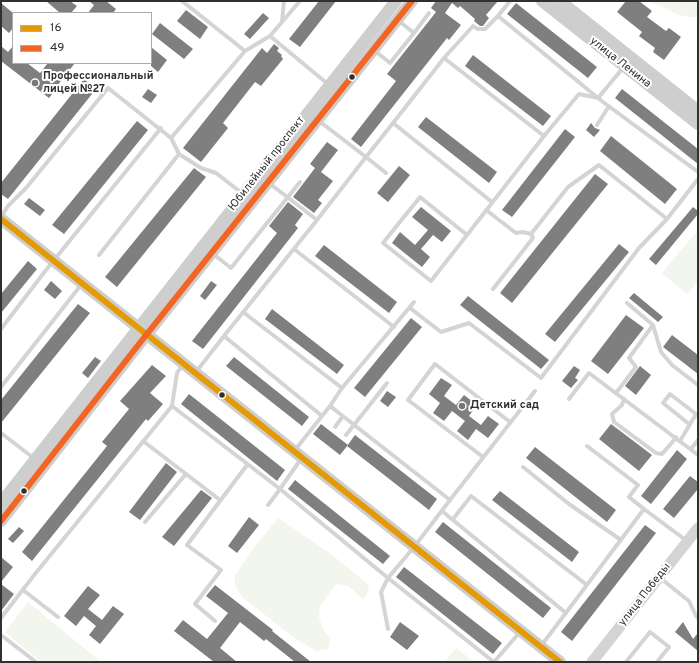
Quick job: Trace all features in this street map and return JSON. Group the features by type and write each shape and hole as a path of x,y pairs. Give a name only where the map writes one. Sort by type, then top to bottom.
{"main road":[{"name":"Юбилейный проспект","path":"142,331 212,252 330,85 396,1"},
{"name":"Юбилейный проспект","path":"1,521 243,194 262,183 318,120 412,1"},
{"name":"улица Ленина","path":"542,1 698,124"},
{"name":"улица Ленина","path":"560,1 698,110"},
{"path":"1,218 195,374 560,662"},
{"path":"1,503 142,331"}],"street":[{"name":"улица Победы","path":"592,662 698,528"}],"lane":[{"path":"182,1 245,51"},
{"path":"282,22 284,1"},
{"path":"171,138 245,51 270,36 300,1"},
{"path":"195,374 444,58 473,26 478,29 485,29 510,1"},
{"path":"373,50 390,63 429,13"},
{"path":"498,16 598,98 698,172"},
{"path":"397,20 414,33"},
{"path":"270,36 330,85"},
{"path":"444,58 544,136"},
{"path":"598,98 625,66"},
{"path":"1,218 8,206 26,188 108,88 171,138 179,154 201,168 216,173 243,194"},
{"path":"467,235 420,197 383,243 431,281 467,235 492,202 544,136 579,94 598,98"},
{"path":"597,125 609,106"},
{"path":"318,120 386,173"},
{"path":"392,123 492,202"},
{"path":"1,329 160,128"},
{"path":"99,255 179,154"},
{"path":"493,288 533,238 531,234 568,187 599,165 667,219"},
{"path":"212,252 231,268 300,182"},
{"path":"410,308 441,332 469,323 541,378 639,248 667,219 697,182"},
{"path":"262,183 287,197 317,220"},
{"path":"486,210 516,233 523,232 531,234"},
{"path":"294,249 394,327"},
{"path":"1,387 82,284"},
{"path":"268,505 280,489 298,455 322,416 342,388 414,302"},
{"path":"627,303 653,325 661,352 672,365 698,385"},
{"path":"243,312 342,388"},
{"path":"616,393 636,367 629,358 653,325"},
{"path":"224,336 322,416"},
{"path":"1,618 172,406 177,373 183,364"},
{"path":"483,457 408,400 435,364 510,422"},
{"path":"569,399 590,373 698,455"},
{"path":"346,435 387,383"},
{"path":"388,629 381,592 388,578 414,547 535,390"},
{"path":"680,441 696,414 670,394 663,402 689,424"},
{"path":"624,399 622,404 612,414 614,422 656,453 662,454 676,437"},
{"path":"172,406 280,489 388,578 494,662 521,631"},
{"path":"330,406 450,500"},
{"path":"335,427 343,416"},
{"path":"1,432 36,459"},
{"path":"691,449 698,440"},
{"path":"143,441 220,500"},
{"path":"587,446 638,485 629,497 688,541"},
{"path":"215,621 194,604 221,570 187,545 248,465"},
{"path":"523,467 570,504 621,540"},
{"path":"145,522 186,474"},
{"path":"453,520 471,496 587,585"},
{"path":"540,646 644,509"},
{"path":"442,511 566,613"},
{"path":"659,577 688,601 698,618"},
{"path":"23,590 58,617"},
{"path":"626,662 650,632 669,647 657,662"},
{"path":"1,635 33,661"}],"shaded area":[{"path":"649,1 698,1 698,18 679,15"},
{"path":"698,230 698,281 687,294 662,273"},
{"path":"278,518 331,554 369,585 367,595 363,599 348,586 336,584 320,606 319,617 323,629 330,638 328,649 316,651 296,639 242,597 235,585 235,575 255,546"},
{"path":"28,602 101,662 41,662 5,632"},
{"path":"456,648 472,660 471,662 445,662"}],"building":[{"path":"46,1 70,1 77,6 72,12 59,12"},
{"path":"89,1 106,1 116,9 114,12 89,12 94,5"},
{"path":"319,1 336,1 300,47 289,39"},
{"path":"436,1 498,1 486,15 489,18 483,26 480,26 474,21 475,19 460,6 458,8 452,3 445,13 461,25 449,40 447,38 361,147 351,139 396,81 387,74 436,12 431,8"},
{"path":"626,1 639,1 652,11 647,17 666,31 669,28 681,37 664,60 653,52 655,48 639,36 642,32 617,12"},
{"path":"1,3 12,12 12,29 9,33 1,26"},
{"path":"516,3 597,67 588,78 507,14"},
{"path":"186,10 208,27 200,39 177,21"},
{"path":"263,13 269,18 250,39 244,34"},
{"path":"160,23 193,49 184,59 152,34"},
{"path":"274,44 279,48 277,51 282,55 281,56 283,59 261,86 255,82 223,123 228,128 201,162 183,148 262,48 267,53"},
{"path":"1,46 8,52 12,47 12,64 28,64 40,73 47,64 74,64 49,98 1,61"},
{"path":"152,48 167,60 158,72 151,66"},
{"path":"473,55 551,116 543,126 465,66"},
{"path":"84,79 96,89 8,199 1,194 1,183"},
{"path":"148,89 157,95 151,103 142,97"},
{"path":"622,89 698,149 698,164 615,98"},
{"path":"426,117 497,172 489,183 418,127"},
{"path":"137,121 148,130 64,234 52,225"},
{"path":"591,123 595,128 600,130 594,137 586,130"},
{"path":"565,129 575,137 512,217 502,210"},
{"path":"611,136 677,189 665,204 600,151"},
{"path":"327,142 338,150 321,172 333,181 318,200 322,203 314,213 293,197 315,168 310,164"},
{"path":"399,166 410,175 388,202 377,193"},
{"path":"194,168 206,177 117,287 105,277"},
{"path":"595,174 608,184 512,303 500,293"},
{"path":"29,198 45,210 40,216 24,204"},
{"path":"288,202 303,214 295,225 298,228 203,349 192,341 277,233 269,226"},
{"path":"421,207 451,231 442,242 433,235 421,249 430,257 422,267 392,243 400,232 415,245 428,230 412,217"},
{"path":"693,207 698,211 698,214 656,265 649,259"},
{"path":"619,244 629,252 555,342 545,334"},
{"path":"324,245 397,302 389,313 315,256"},
{"path":"28,261 37,269 1,313 1,294"},
{"path":"51,281 62,291 55,299 44,290"},
{"path":"211,281 217,285 205,300 200,296"},
{"path":"634,293 663,317 658,322 629,298"},
{"path":"468,296 549,360 541,369 460,305"},
{"path":"78,304 90,313 1,423 1,400"},
{"path":"272,309 344,365 337,374 265,319"},
{"path":"626,315 644,328 608,374 591,361"},
{"path":"411,318 422,327 365,397 354,388"},
{"path":"672,335 698,355 698,374 663,347"},
{"path":"95,357 101,361 88,378 82,373"},
{"path":"234,357 309,417 302,426 226,366"},
{"path":"152,365 166,376 150,393 163,404 148,421 146,419 32,561 22,552 107,446 102,442 129,409 120,401"},
{"path":"574,366 580,370 575,378 578,380 571,388 562,381"},
{"path":"640,366 651,375 636,395 625,386"},
{"path":"441,378 452,385 444,396 456,405 464,395 477,405 469,416 481,425 488,416 499,424 488,438 476,429 468,440 457,431 465,421 452,411 444,421 433,413 440,403 429,394"},
{"path":"387,391 396,397 388,407 380,401"},
{"path":"189,394 285,470 277,481 181,404"},
{"path":"321,424 348,445 340,455 313,434"},
{"path":"611,424 652,455 639,471 599,439"},
{"path":"355,435 437,499 429,510 347,446"},
{"path":"535,447 616,510 607,522 526,458"},
{"path":"677,450 687,459 651,504 641,496"},
{"path":"166,463 177,472 140,520 129,512"},
{"path":"690,476 698,482 698,489 674,518 663,509"},
{"path":"295,480 390,556 383,564 288,489"},
{"path":"201,490 212,498 174,546 162,537"},
{"path":"500,491 579,552 572,562 492,500"},
{"path":"249,517 259,525 237,553 228,546"},
{"path":"443,522 551,608 543,618 435,532"},
{"path":"645,525 656,533 572,641 561,632"},
{"path":"19,527 24,531 13,543 8,539"},
{"path":"1,557 13,567 1,582"},
{"path":"404,567 502,643 493,654 396,577"},
{"path":"1,584 14,594 1,611"},
{"path":"215,585 311,662 295,662 266,639 264,641 240,622 220,648 237,662 214,662 174,631 183,620 207,639 228,613 206,596"},
{"path":"88,586 100,595 88,609 102,620 113,606 124,614 100,644 89,635 96,626 84,616 76,626 64,616"},
{"path":"400,622 419,636 407,650 390,637"},
{"path":"683,622 693,639 698,633 698,651 675,632"}],"transit line":[{"name":"49","path":"1,521 139,344 412,1"},
{"name":"16","path":"1,219 560,662"}],"place":[{"name":"Профессиональный лицей №27","path":"35,83"},
{"name":"Детский сад","path":"462,406"}]}
